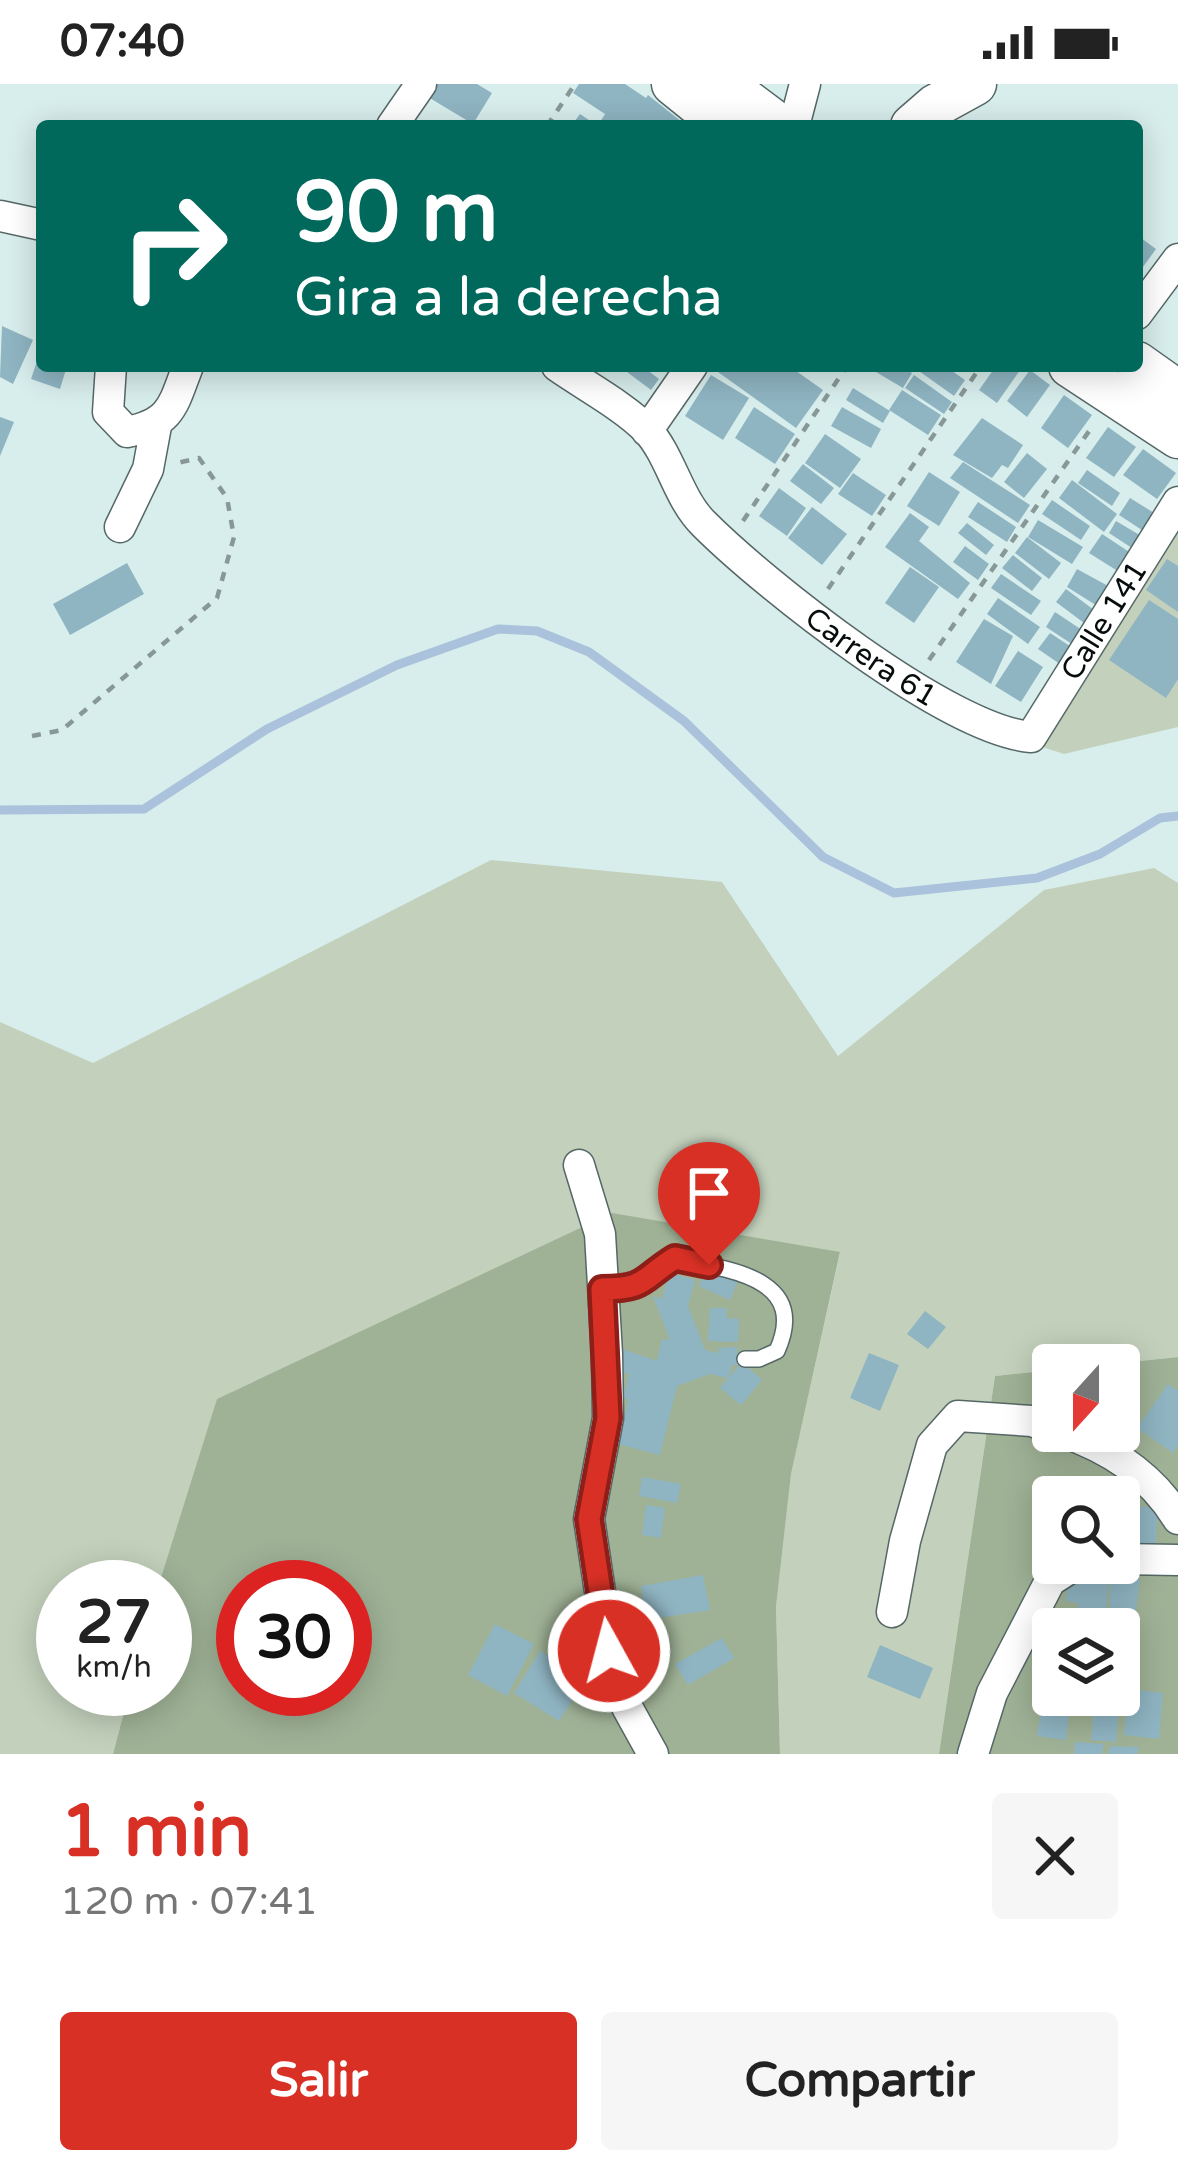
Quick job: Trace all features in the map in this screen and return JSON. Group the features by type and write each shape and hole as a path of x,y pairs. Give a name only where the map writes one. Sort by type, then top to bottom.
{"main road":[{"path":"673,84 718,120"},
{"path":"724,84 772,120"},
{"path":"927,119 975,84"},
{"path":"1094,372 1178,392"},
{"path":"1125,380 1178,436"}],"street":[{"path":"396,120 421,84"},
{"path":"796,120 805,84"},
{"path":"0,216 36,224"},
{"path":"1143,306 1178,260"},
{"path":"111,372 108,412 127,432 156,426"},
{"path":"120,527 148,470 156,426 172,408 186,372"},
{"path":"565,372 647,431 688,372"},
{"name":"Carrera 61","path":"647,431 699,520 769,585 912,685 1006,735 1031,737"},
{"name":"Calle 141","path":"1031,737 1178,502"},
{"path":"580,1165 600,1234 608,1418 589,1519 609,1651 627,1707 653,1754"},
{"path":"892,1612 905,1541 932,1445 958,1416 1032,1421"},
{"path":"1106,1452 1150,1481 1178,1519"},
{"path":"1140,1559 1178,1559"},
{"path":"973,1754 992,1693 1047,1584"}],"lane":[{"path":"602,1289 648,1283 657,1269 675,1258 763,1282 777,1292 782,1304 784,1335 777,1351 745,1359"}],"path":[{"path":"551,120 575,84"},
{"path":"727,545 843,372"},
{"path":"810,616 977,372"},
{"path":"912,685 1125,380"},
{"path":"32,736 62,730 217,598 234,537 226,498 200,458 148,470"}],"green space":[{"path":"1178,503 1178,727 1064,754 1011,737"},
{"path":"491,860 722,882 838,1056 1044,890 1154,868 1178,883 1178,1357 1140,1361 1140,1344 1032,1344 1032,1372 995,1376 939,1754 780,1754 776,1607 791,1473 840,1253 426,1302 218,1399 167,1560 36,1560 36,1716 123,1716 113,1754 0,1754 0,1022 93,1063"},
{"path":"612,1213 840,1252 791,1474 776,1607 780,1754 113,1754 123,1716 192,1716 192,1560 166,1560 217,1399"},
{"path":"1178,1357 1178,1754 939,1754 995,1376 1032,1372 1032,1452 1140,1452 1140,1361"}],"building":[{"path":"436,84 477,84 492,93 475,120 466,120 428,97"},
{"path":"579,84 625,84 679,120 601,120 605,114 573,93"},
{"path":"1143,239 1156,249 1143,267"},
{"path":"2,326 33,340 13,384 0,377"},
{"path":"36,364 36,372 65,372 60,389 31,379"},
{"path":"627,372 650,372 659,379 651,390"},
{"path":"718,372 798,372 823,390 796,428"},
{"path":"876,372 912,373 903,388"},
{"path":"920,372 954,372 965,380 954,396"},
{"path":"992,372 1019,372 997,403 979,390"},
{"path":"1029,372 1050,385 1027,417 1007,401"},
{"path":"711,375 749,398 723,440 685,416"},
{"path":"914,375 952,402 944,414 905,388"},
{"path":"853,388 890,411 883,423 846,400"},
{"path":"902,390 941,415 928,435 889,410"},
{"path":"1064,395 1092,415 1068,448 1041,428"},
{"path":"754,407 795,434 775,464 735,438"},
{"path":"842,407 881,429 871,448 831,426"},
{"path":"0,417 14,422 0,456"},
{"path":"982,418 1023,445 1008,468 1002,465 992,478 953,455"},
{"path":"1108,427 1136,447 1114,477 1086,458"},
{"path":"825,434 861,459 840,488 805,463"},
{"path":"1143,449 1176,473 1157,499 1123,475"},
{"path":"1027,453 1047,469 1024,498 1004,482"},
{"path":"963,462 1030,505 1018,523 950,478"},
{"path":"803,464 834,488 821,504 790,481"},
{"path":"1087,470 1120,493 1112,506 1078,483"},
{"path":"929,472 960,492 939,526 907,506"},
{"path":"853,473 886,495 872,516 838,494"},
{"path":"1072,480 1117,514 1104,532 1059,498"},
{"path":"779,488 806,508 787,536 759,516"},
{"path":"1130,498 1159,516 1148,534 1119,515"},
{"path":"1052,500 1090,526 1081,540 1042,514"},
{"path":"978,502 1016,527 1007,542 968,517"},
{"path":"812,507 847,534 822,565 788,538"},
{"path":"910,513 929,527 919,541 970,583 958,599 885,547"},
{"path":"1038,520 1083,547 1072,564 1028,537"},
{"path":"1116,521 1143,537 1135,550 1109,533"},
{"path":"967,523 994,545 986,555 958,533"},
{"path":"1102,534 1137,557 1124,575 1089,553"},
{"path":"1027,537 1061,563 1049,579 1015,553"},
{"path":"965,546 989,564 978,580 953,562"},
{"path":"1013,555 1042,578 1032,591 1002,568"},
{"path":"1167,559 1178,566 1178,612 1146,590"},
{"path":"127,563 144,594 70,635 53,604"},
{"path":"910,567 939,587 914,623 885,603"},
{"path":"1077,569 1110,587 1099,607 1067,587"},
{"path":"1001,574 1041,601 1031,615 991,588"},
{"path":"1066,589 1102,616 1092,629 1056,602"},
{"path":"998,598 1040,627 1028,644 987,614"},
{"path":"1149,600 1178,619 1178,679 1166,698 1109,660"},
{"path":"1055,612 1088,634 1078,648 1046,627"},
{"path":"984,619 1013,636 991,684 956,662"},
{"path":"1050,633 1082,654 1070,671 1038,649"},
{"path":"1018,651 1043,667 1021,702 995,686"},
{"path":"706,1269 738,1281 730,1300 699,1286"},
{"path":"669,1273 695,1280 688,1306 705,1350 719,1353 718,1348 737,1347 738,1365 732,1365 729,1377 742,1362 762,1380 741,1405 720,1388 728,1378 710,1374 677,1386 660,1455 618,1444 629,1374 614,1370 619,1348 657,1361 662,1339 670,1340 653,1296 662,1299"},
{"path":"710,1308 727,1308 726,1318 739,1319 738,1342 708,1341"},
{"path":"925,1311 946,1327 928,1349 907,1334"},
{"path":"869,1353 899,1365 880,1411 850,1398"},
{"path":"1168,1384 1178,1391 1178,1445 1173,1453 1140,1430"},
{"path":"642,1477 681,1484 677,1503 639,1496"},
{"path":"646,1505 665,1508 661,1538 642,1535"},
{"path":"1140,1506 1158,1508 1155,1551 1140,1550"},
{"path":"703,1575 710,1610 646,1620 641,1586"},
{"path":"1068,1584 1108,1584 1106,1608 1078,1608 1078,1603 1066,1601"},
{"path":"1109,1584 1139,1584 1136,1608 1110,1608"},
{"path":"495,1624 534,1644 507,1696 468,1675"},
{"path":"722,1638 734,1658 688,1685 675,1664"},
{"path":"880,1645 933,1668 920,1699 867,1677"},
{"path":"540,1651 586,1679 559,1721 514,1693"},
{"path":"1140,1690 1163,1693 1159,1739 1124,1735 1126,1716 1140,1716"},
{"path":"1040,1716 1069,1716 1066,1740 1037,1736"},
{"path":"1093,1716 1118,1716 1116,1742 1091,1740"},
{"path":"1075,1742 1104,1744 1102,1754 1074,1754"},
{"path":"1110,1746 1139,1747 1137,1754 1108,1754"}],"waterway":[{"path":"0,810 144,809 267,729 397,665 498,629 537,631 589,652 684,721 823,857 894,893 1037,878 1100,854 1160,818 1178,816"}],"route":[{"path":"609,1651 589,1519 608,1418 602,1289 648,1283 657,1269 675,1258 709,1265"}]}
